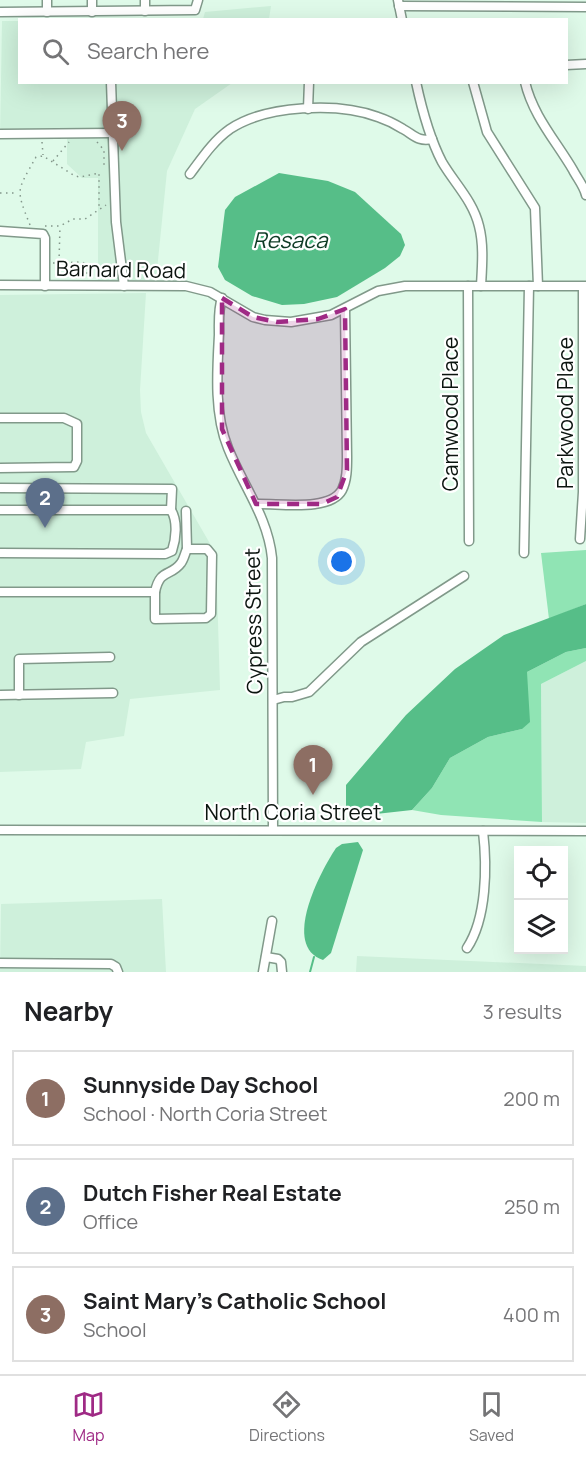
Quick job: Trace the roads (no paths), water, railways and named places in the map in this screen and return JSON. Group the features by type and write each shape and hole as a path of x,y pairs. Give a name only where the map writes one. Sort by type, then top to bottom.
{"street":[{"path":"47,0 47,12"},
{"path":"92,0 93,12"},
{"path":"145,0 145,11"},
{"path":"0,12 195,10 198,3"},
{"path":"402,18 399,3 586,6"},
{"path":"568,64 586,64"},
{"path":"111,84 115,200 118,246 124,286"},
{"path":"308,109 309,84"},
{"path":"416,84 423,116 432,139 477,218 483,259 481,286"},
{"path":"474,84 487,132 535,208 524,553"},
{"path":"526,84 535,112 566,157 585,189 586,195"},
{"path":"190,174 213,144 240,123 263,115 308,109 363,112 398,126 412,137 423,140 432,139"},
{"path":"0,134 113,133"},
{"path":"0,231 43,234 45,238 45,286"},
{"name":"Barnard Road","path":"0,285 186,286 210,292 253,317 278,322 318,319 345,309 366,297 390,288 405,286 585,286"},
{"name":"Camwood Place","path":"468,286 469,541"},
{"name":"Parkwood Place","path":"580,539 583,492 585,286"},
{"name":"Cypress Street","path":"222,298 219,308 218,346 221,422 229,450 268,534 272,558 273,830"},
{"path":"256,504 322,504 337,497 342,490 346,481 347,457 345,309"},
{"path":"0,418 64,418 77,424 77,461 74,467 0,468"},
{"path":"0,488 172,489 171,510 174,515 175,542 172,551 165,554 0,553"},
{"path":"0,510 171,510"},
{"path":"186,511 187,549 180,564 157,581 155,619 206,618 211,614 212,555 207,549 187,549"},
{"path":"273,700 309,692 360,642 465,576"},
{"path":"0,592 155,592"},
{"path":"19,695 19,659 110,657"},
{"path":"0,695 113,693"},
{"name":"North Coria Street","path":"0,830 586,831"},
{"path":"467,948 475,934 481,913 485,866 483,831"},
{"path":"263,972 272,921"},
{"path":"266,957 278,959 281,962 282,972"},
{"path":"0,963 111,964 118,972"}],"water":[{"name":"Resaca","path":"279,173 328,181 355,192 401,234 405,245 400,256 385,268 337,297 304,304 282,305 252,296 225,280 218,267 225,210 235,197"},
{"path":"586,604 586,648 566,652 527,672 530,722 522,729 488,737 450,758 432,788 412,810 358,816 346,810 346,785 406,715 455,669 504,635"},
{"path":"358,842 363,850 331,953 323,960 311,952 305,940 304,925 308,908 321,874 336,848 342,844"}],"waterway":[{"path":"310,972 314,957"}],"place":[{"name":"Saint Mary's Catholic School","path":"122,151"},
{"name":"Dutch Fisher Real Estate","path":"45,528"},
{"name":"Sunnyside Day School","path":"313,795"}]}
